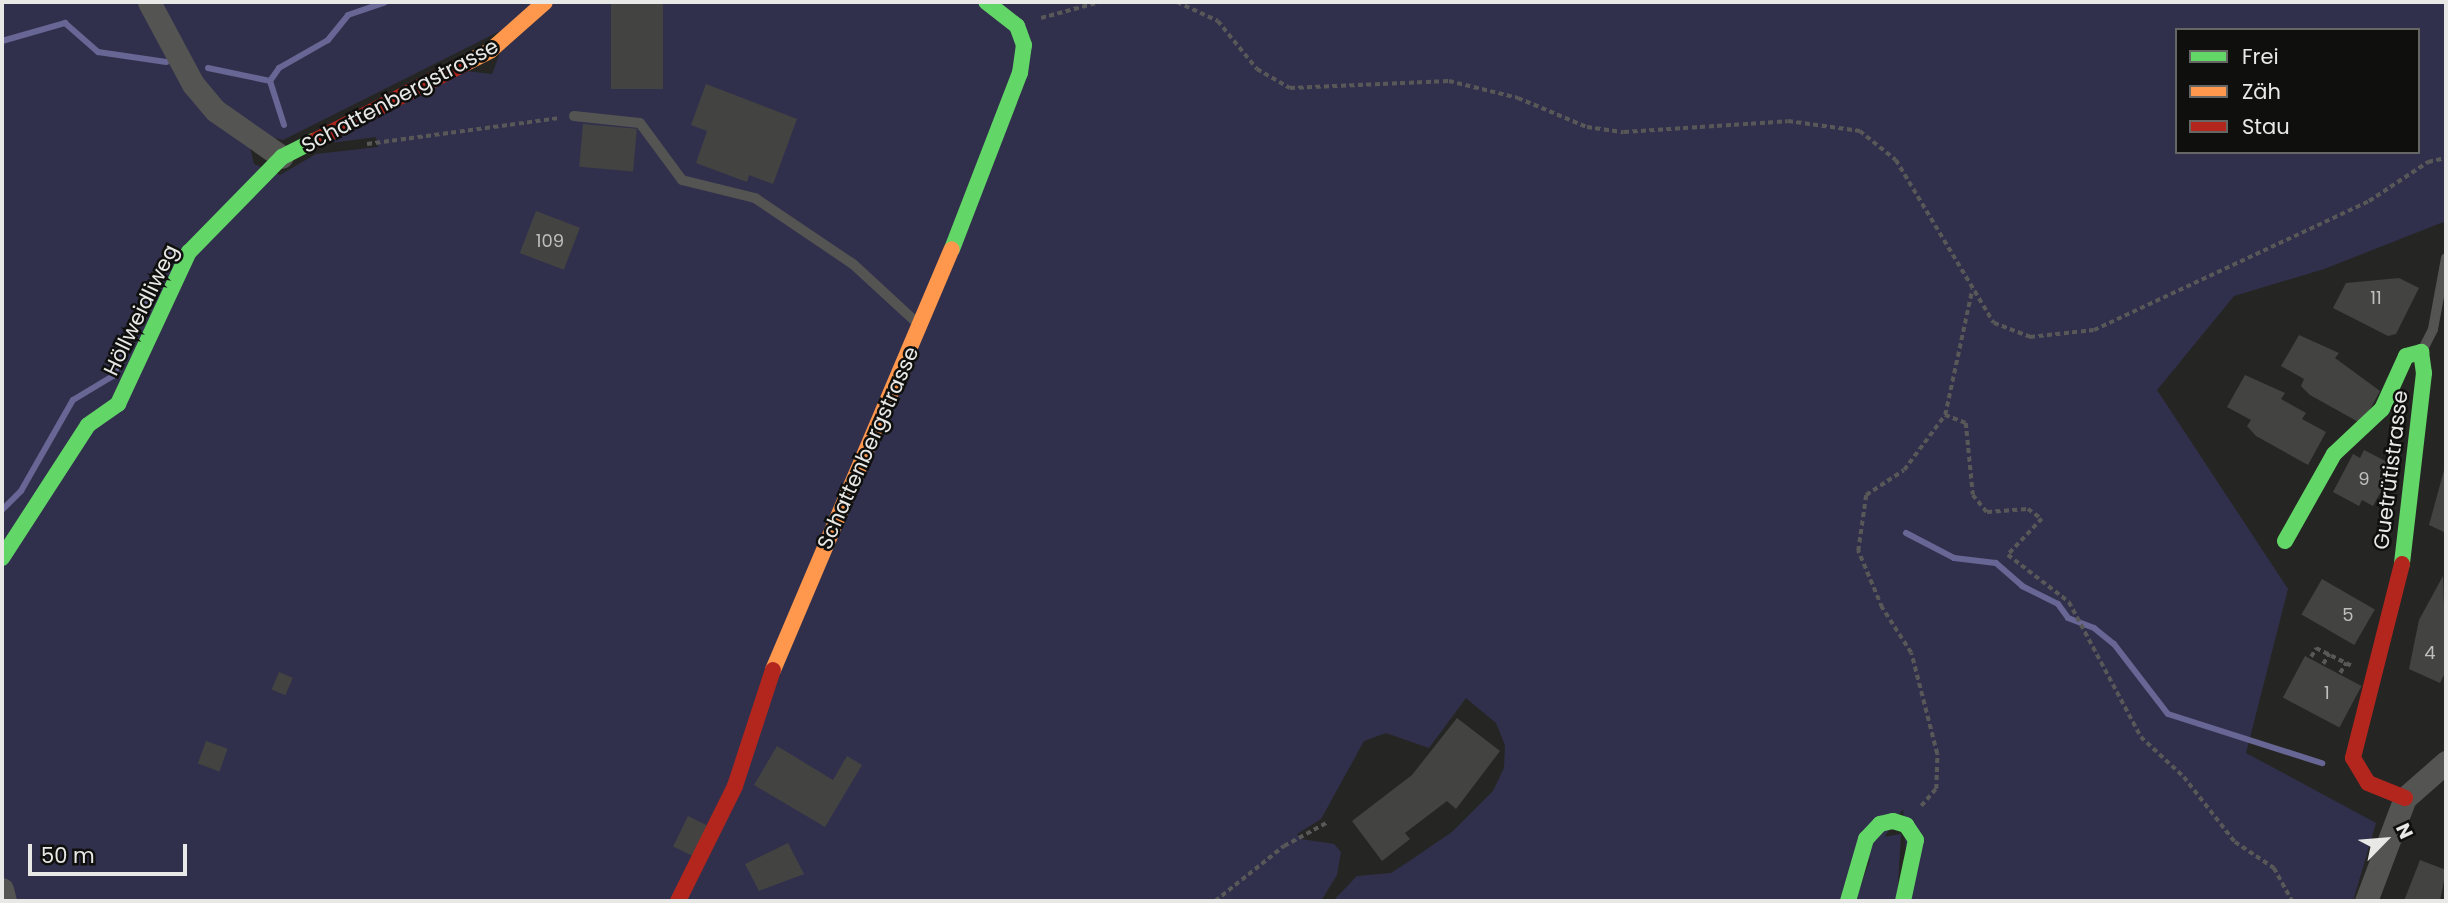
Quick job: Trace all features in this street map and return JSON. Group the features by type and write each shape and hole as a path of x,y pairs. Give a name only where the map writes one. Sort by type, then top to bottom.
{"street":[{"name":"Schattenbergstrasse","path":"149,2 193,84 216,111 282,157 491,50 545,2"},
{"name":"Schattenbergstrasse","path":"678,901 735,786 780,646 921,328 1023,58 1017,26 986,2"},
{"name":"Höllweidliweg","path":"2,558 88,425 118,404 138,371 189,252 282,157"},
{"name":"Guetrütistrasse","path":"2285,541 2334,454 2382,409 2406,356 2421,352 2424,373 2399,586 2353,758 2368,783 2405,798"},
{"path":"2366,901 2405,798 2446,762"},
{"path":"1848,901 1870,833 1887,821 1906,825 1914,835 1917,856 1903,901"},
{"path":"2,889 5,901"}],"lane":[{"path":"574,116 640,123 682,180 755,198 853,264 921,328"},
{"path":"2421,352 2433,329 2446,258"}],"path":[{"path":"1032,16 1041,19 1100,2"},
{"path":"1177,2 1218,22 1257,69 1290,88 1449,81 1518,98 1587,127 1624,132 1788,121 1860,131 1896,160 1994,323 2029,337 2094,330 2369,201 2428,162 2446,158"},
{"path":"364,144 574,116"},
{"path":"1906,825 1936,789 1937,754 1911,653 1882,608 1858,551 1866,495 1904,470 1945,415 1973,288"},
{"path":"1945,415 1966,423 1973,495 1987,512 2028,509 2042,519 2008,555 2069,601 2141,737 2184,777 2235,842 2274,868 2292,901"},
{"path":"2311,657 2316,648 2348,664 2340,673"},
{"path":"2323,664 2329,654"},
{"path":"1215,901 1284,846 1326,823"}],"shaded area":[{"path":"2,2 538,2 522,20 283,140 267,136 250,148 254,164 280,175 316,154 378,147 376,137 323,144 465,71 492,74 500,53 552,2 2446,2 2446,221 2324,269 2234,296 2157,390 2288,589 2246,753 2376,823 2353,901 1909,901 1903,809 1842,901 1333,901 1357,876 1391,873 1452,832 1493,791 1504,768 1505,745 1496,723 1466,698 1429,748 1386,733 1364,741 1321,819 1297,834 1301,839 1334,844 1341,852 1337,875 1321,901 2,901"},
{"path":"1901,834 1897,901 1855,901 1878,838"}],"building":[{"path":"611,2 663,2 663,89 611,89"},
{"path":"706,84 797,119 773,184 749,175 747,182 696,163 707,131 691,125"},
{"path":"583,124 637,129 633,172 579,167"},
{"path":"536,211 580,228 564,270 520,253"},
{"path":"2399,278 2419,288 2396,334 2388,336 2333,308 2346,283"},
{"path":"2299,335 2339,353 2335,358 2380,391 2362,424 2310,395 2301,386 2304,379 2281,366"},
{"path":"2245,375 2285,393 2281,399 2306,413 2302,419 2326,432 2308,465 2256,436 2247,426 2251,420 2227,407"},
{"path":"2364,450 2395,466 2373,506 2362,500 2359,506 2333,492 2353,454 2360,458"},
{"path":"2446,463 2446,531 2444,532 2429,525"},
{"path":"2443,576 2446,671 2440,683 2409,669 2419,620"},
{"path":"2322,579 2375,610 2354,645 2302,615"},
{"path":"2305,656 2362,686 2339,728 2283,697"},
{"path":"279,672 293,678 285,695 272,689"},
{"path":"1457,718 1500,751 1456,809 1447,801 1405,833 1410,839 1382,861 1352,821 1412,775"},
{"path":"206,741 228,749 219,771 198,764"},
{"path":"777,746 833,780 847,756 862,765 825,827 754,785"},
{"path":"688,816 710,827 696,858 673,847"},
{"path":"788,843 804,874 759,891 745,864"},
{"path":"2420,860 2446,870 2440,901 2404,901"}],"waterway":[{"path":"270,81 279,68 328,40 348,15 385,2"},
{"path":"2,41 65,23 98,52 166,62"},
{"path":"208,68 270,81"},
{"path":"270,81 284,125"},
{"path":"2,510 21,491 73,400 113,376 170,252"},
{"path":"1906,533 1954,558 1996,563 2022,586 2058,604 2068,618 2094,628 2114,644 2168,714 2322,763"}],"traffic: fast":[{"path":"952,249 1020,73 1024,45 1017,26 986,2"},
{"path":"2,558 88,425 118,404 189,252 282,157 314,141"},
{"path":"2285,541 2334,454 2382,409 2406,356 2421,352 2424,373 2402,564"},
{"path":"1848,901 1866,839 1880,824 1893,821 1906,825 1916,840 1903,901"}],"traffic: slow":[{"path":"466,63 491,50 545,2"},
{"path":"773,670 952,249"}],"traffic: jam":[{"path":"314,141 466,63"},
{"path":"2402,564 2353,758 2368,783 2405,798"},
{"path":"678,901 735,786 773,670"}]}
